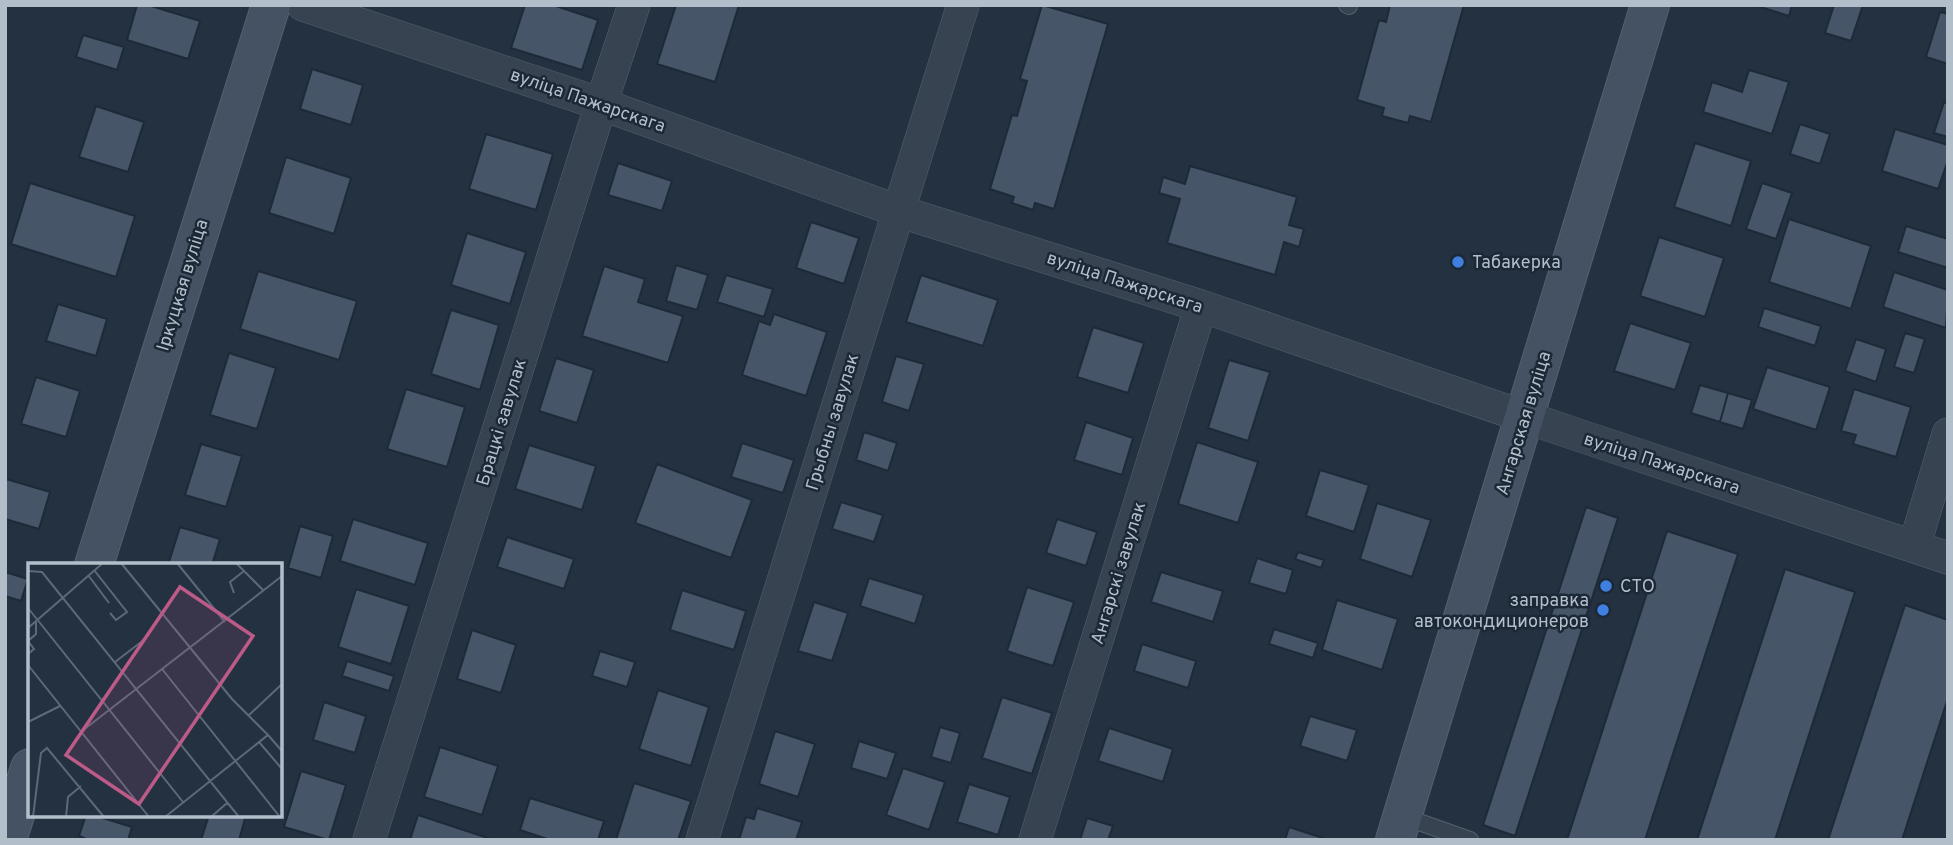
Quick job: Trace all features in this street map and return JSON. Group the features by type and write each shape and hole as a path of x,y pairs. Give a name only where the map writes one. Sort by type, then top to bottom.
{"street":[{"name":"Іркуцкая вуліца","path":"95,563 271,5"},
{"name":"вуліца Пажарскага","path":"303,5 601,104 898,211 1201,306 1948,558"},
{"name":"Брацкі завулак","path":"369,840 634,5"},
{"name":"Грыбны завулак","path":"702,840 963,5"},
{"name":"Ангарская вуліца","path":"1399,828 1650,5"},
{"name":"Ангарскі завулак","path":"1035,840 1201,306"},
{"path":"1914,547 1948,434"},
{"path":"7,840 28,774"}],"lane":[{"path":"1399,828 1470,840"}],"building":[{"path":"137,5 148,5 200,21 188,59 127,40"},
{"path":"525,5 553,5 598,20 582,70 511,48"},
{"path":"676,5 739,5 715,82 657,64"},
{"path":"1042,5 1108,24 1054,209 1035,203 1033,210 1012,203 1014,197 990,189 1012,115 1017,116 1027,81 1020,79"},
{"path":"1390,5 1464,5 1431,122 1410,116 1408,123 1382,116 1384,108 1357,100 1379,20 1386,22"},
{"path":"1754,5 1792,5 1789,16"},
{"path":"1834,5 1863,5 1851,41 1825,33"},
{"path":"1940,12 1948,14 1948,64 1926,57"},
{"path":"83,35 124,47 117,70 76,57"},
{"path":"312,69 363,85 351,125 300,109"},
{"path":"1749,70 1789,82 1772,134 1703,112 1712,82 1742,92"},
{"path":"1944,102 1948,104 1948,137 1934,133"},
{"path":"96,106 144,122 128,172 79,157"},
{"path":"1800,124 1830,134 1820,164 1790,154"},
{"path":"1895,129 1948,145 1948,160 1938,189 1882,171"},
{"path":"486,134 553,154 536,210 469,189"},
{"path":"1695,143 1751,161 1731,226 1674,207"},
{"path":"286,157 351,178 334,234 269,213"},
{"path":"618,163 672,181 662,211 608,195"},
{"path":"1190,166 1297,197 1289,225 1304,229 1299,247 1284,242 1275,275 1167,243 1180,199 1159,193 1163,177 1185,184"},
{"path":"30,183 135,216 116,277 11,244"},
{"path":"1762,183 1792,193 1776,239 1746,229"},
{"path":"1789,219 1871,246 1851,309 1769,282"},
{"path":"811,222 859,238 844,284 796,268"},
{"path":"1906,226 1948,239 1948,268 1898,252"},
{"path":"467,233 526,252 510,304 451,285"},
{"path":"1659,237 1724,258 1705,317 1640,296"},
{"path":"676,265 708,275 697,310 666,301"},
{"path":"604,266 645,279 638,302 683,316 668,363 582,336"},
{"path":"258,271 357,301 339,360 240,329"},
{"path":"1894,272 1948,290 1946,328 1883,307"},
{"path":"726,275 773,289 764,317 717,302"},
{"path":"921,275 998,300 983,346 906,322"},
{"path":"58,304 107,319 96,356 46,341"},
{"path":"1764,308 1821,326 1815,346 1758,327"},
{"path":"451,310 499,325 480,390 431,374"},
{"path":"774,314 827,332 806,396 742,375 759,321 770,325"},
{"path":"1630,323 1691,343 1675,390 1614,371"},
{"path":"1093,327 1144,343 1128,393 1077,377"},
{"path":"1905,333 1925,339 1914,373 1894,367"},
{"path":"1856,339 1886,349 1876,382 1845,371"},
{"path":"229,353 276,368 257,429 210,415"},
{"path":"896,356 924,364 909,411 882,402"},
{"path":"556,358 594,370 577,423 539,411"},
{"path":"1229,360 1270,372 1248,441 1208,428"},
{"path":"1767,367 1830,387 1816,430 1753,409"},
{"path":"36,377 80,391 66,437 21,424"},
{"path":"1700,385 1728,393 1720,422 1691,413"},
{"path":"406,389 465,407 447,467 387,449"},
{"path":"1854,389 1911,407 1896,457 1853,444 1856,435 1841,431"},
{"path":"1728,393 1752,400 1743,429 1720,422"},
{"path":"1086,422 1133,438 1122,475 1074,460"},
{"path":"864,432 897,443 888,471 856,460"},
{"path":"1197,442 1258,462 1238,523 1178,504"},
{"path":"742,443 794,460 783,493 731,477"},
{"path":"201,444 242,456 226,507 185,495"},
{"path":"529,445 596,466 582,510 515,489"},
{"path":"657,464 752,500 731,558 635,523"},
{"path":"1320,470 1369,485 1354,532 1306,516"},
{"path":"6,479 50,492 39,529 5,519"},
{"path":"841,502 883,515 874,542 832,529"},
{"path":"1377,503 1431,520 1412,577 1360,559"},
{"path":"1586,507 1618,518 1515,836 1483,825"},
{"path":"353,519 428,543 415,585 340,561"},
{"path":"1057,519 1097,532 1086,566 1046,553"},
{"path":"300,526 333,536 321,578 288,568"},
{"path":"180,527 220,539 213,563 169,563"},
{"path":"1667,531 1738,554 1645,840 1567,840"},
{"path":"507,537 574,559 564,589 497,567"},
{"path":"1298,552 1324,560 1321,568 1295,559"},
{"path":"1257,558 1293,570 1286,594 1249,583"},
{"path":"1785,569 1855,592 1775,840 1697,840"},
{"path":"5,572 28,579 21,601 5,596"},
{"path":"1161,572 1223,591 1213,622 1151,602"},
{"path":"869,578 924,595 915,624 860,606"},
{"path":"1027,587 1074,602 1053,666 1007,651"},
{"path":"356,589 409,606 391,664 338,647"},
{"path":"682,590 746,611 734,650 670,630"},
{"path":"1337,600 1398,619 1382,670 1322,650"},
{"path":"814,602 848,613 832,661 798,651"},
{"path":"1905,605 1948,620 1948,698 1902,840 1828,840"},
{"path":"1274,629 1318,643 1313,658 1269,644"},
{"path":"472,630 516,645 501,693 457,679"},
{"path":"1142,644 1196,661 1188,688 1134,671"},
{"path":"600,651 635,662 627,687 592,676"},
{"path":"347,661 394,676 389,691 342,676"},
{"path":"658,690 709,707 691,766 639,749"},
{"path":"1002,697 1052,713 1032,774 982,758"},
{"path":"324,702 366,716 355,753 313,740"},
{"path":"1310,716 1357,730 1347,761 1300,746"},
{"path":"940,727 960,733 951,763 931,757"},
{"path":"1109,728 1173,749 1163,782 1098,761"},
{"path":"775,731 815,744 798,797 759,784"},
{"path":"859,741 896,753 887,779 851,768"},
{"path":"440,747 498,766 482,815 424,797"},
{"path":"903,768 945,782 929,830 886,815"},
{"path":"301,771 346,785 329,840 284,827"},
{"path":"634,783 691,801 678,840 616,840"},
{"path":"969,784 1010,797 998,835 957,822"},
{"path":"530,798 604,821 598,840 550,840 520,830"},
{"path":"757,808 802,822 796,840 739,840 746,817 754,819"},
{"path":"418,815 494,840 410,840"},
{"path":"85,817 100,817 132,827 128,840 89,840 79,836"},
{"path":"208,817 245,817 239,840 201,840"},
{"path":"1087,818 1113,826 1108,840 1080,840"},
{"path":"1289,827 1329,840 1285,840"}],"place":[{"name":"Табакерка","path":"1458,262"},
{"name":"СТО","path":"1606,586"},
{"name":"заправка автокондиционеров","path":"1603,610"}]}
